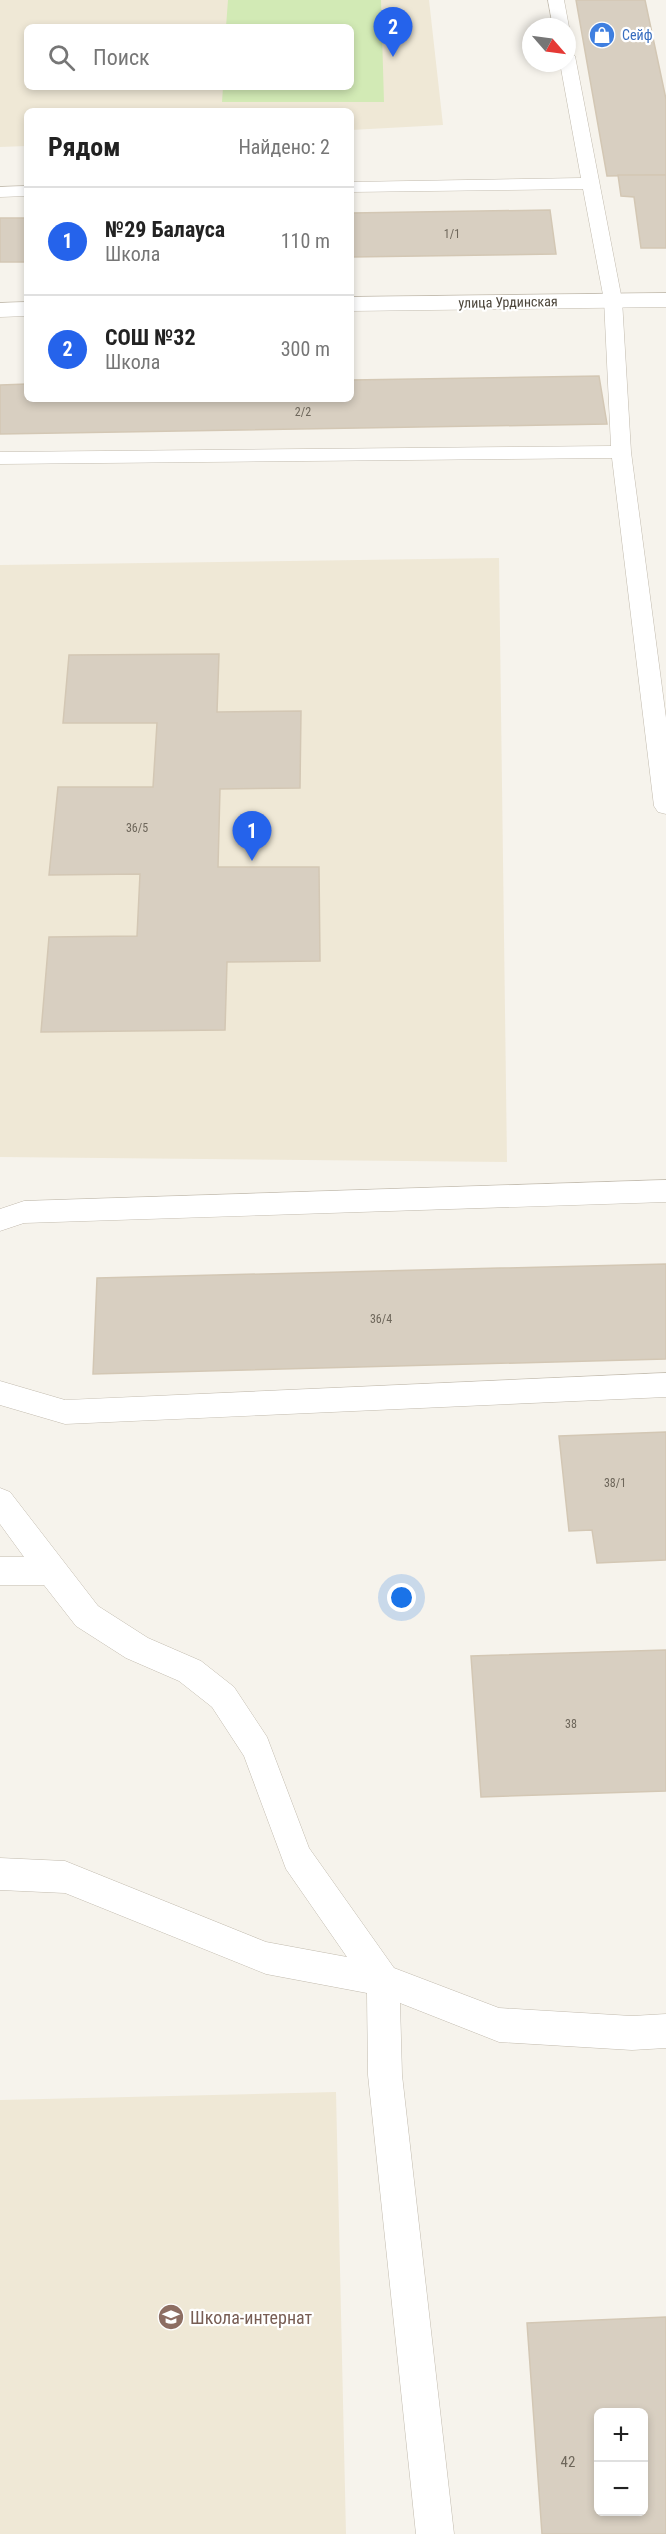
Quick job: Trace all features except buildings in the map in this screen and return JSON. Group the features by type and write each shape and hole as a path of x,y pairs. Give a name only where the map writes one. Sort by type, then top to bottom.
{"street":[{"name":"улица Урдинская","path":"354,304 666,300"},
{"path":"0,310 24,309"}],"lane":[{"path":"556,0 559,18"},
{"path":"570,72 613,300 617,338 621,452 666,806"},
{"path":"354,187 592,183"},
{"path":"0,192 24,191"},
{"path":"0,458 621,452"},
{"path":"0,1220 24,1212 666,1191"},
{"path":"0,1393 64,1412 666,1385"},
{"path":"0,1501 87,1616 136,1648 190,1671 223,1697 256,1748 297,1858 383,1980 385,2075 435,2534"},
{"path":"0,1571 51,1571"},
{"path":"0,1874 65,1877 266,1958 383,1980 500,2025 632,2033 666,2031"}],"shaded area":[{"path":"0,0 429,0 443,125 354,130 354,108 24,108 24,146 0,147"},
{"path":"499,558 507,1162 0,1157 0,565"},
{"name":"Школа-интернат","path":"336,2092 346,2534 0,2534 0,2100"}],"green space":[{"path":"228,0 381,0 384,102 222,102 223,90 354,90 354,24 226,24"}],"place":[{"name":"Сейф","path":"602,35"},
{"name":"СОШ №32","path":"393,57"},
{"name":"№29 Балауса","path":"252,861"},
{"name":"Школа-интернат","path":"171,2317"}]}
